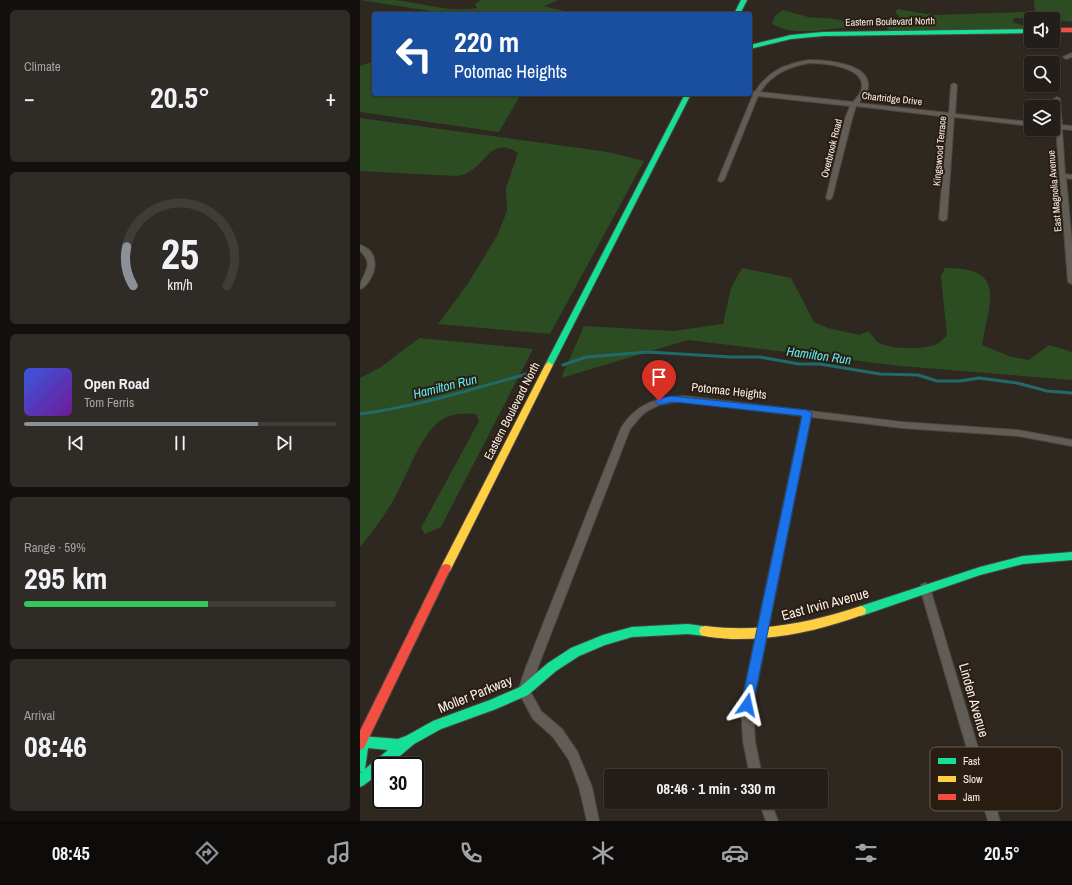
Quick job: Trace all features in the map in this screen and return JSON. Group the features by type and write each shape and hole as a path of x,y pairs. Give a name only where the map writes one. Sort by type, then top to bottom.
{"main road":[{"path":"738,12 744,0"},
{"path":"1060,30 1072,30"},
{"name":"Eastern Boulevard North","path":"752,46 774,40 822,34 1024,31"},
{"name":"Eastern Boulevard North","path":"360,766 361,743 419,620 687,96"},
{"name":"East Irvin Avenue","path":"524,691 552,667 575,652 603,640 632,632 663,629 688,629 729,635 761,634 800,628 836,619 925,588 980,571 1023,560 1072,556"},
{"name":"Moller Parkway","path":"361,743 398,745 437,725 492,705 524,691"},
{"path":"360,781 410,740"}],"street":[{"name":"Overbrook Road","path":"753,93 768,77 784,67 803,63 824,62 843,66 858,73 862,78 866,87 852,109 829,198"},
{"name":"Kingswood Terrace","path":"943,219 953,115 954,85"},
{"name":"Chartridge Drive","path":"753,93 1024,123"},
{"path":"721,180 752,96"},
{"path":"1060,127 1072,128"},
{"name":"East Magnolia Avenue","path":"1057,136 1072,282"},
{"path":"1062,176 1072,177"},
{"path":"360,247 371,259 372,270 360,287"},
{"name":"Potomac Heights","path":"524,691 532,667 626,428 639,411 659,401 672,399 807,413 902,425 1012,432 1072,443"},
{"path":"754,769 748,734 747,705 807,413"},
{"name":"Linden Avenue","path":"925,588 972,747"},
{"name":"Moller Parkway","path":"524,691 536,713 559,735 570,751 584,777 590,798 593,821"},
{"path":"767,809 772,821"},
{"name":"Linden Avenue","path":"991,811 994,821"}],"green space":[{"path":"360,0 394,0 436,7 467,9 477,8 475,4 481,0 558,0 544,6 568,12 437,12"},
{"path":"1034,0 1072,0 1072,22 1060,21 1060,12 1026,12 1035,11"},
{"path":"898,9 936,15 1024,12 1024,18 1014,18 1013,22 1024,25 1024,31 888,30 886,25 900,20 899,16 895,12"},
{"path":"783,10 808,17 842,21 851,27 811,31 781,28 772,24 775,16"},
{"path":"372,62 372,96 520,96 499,132 360,112 360,66"},
{"path":"360,118 608,152 644,161 550,334 438,324 467,285 497,236 507,211 506,188 518,153 509,149 496,149 475,168 457,176 360,171"},
{"path":"742,268 791,278 814,322 828,328 859,335 869,331 876,341 882,344 906,348 931,346 947,336 941,276 945,268 965,269 978,274 986,281 990,290 990,302 982,345 1012,357 1029,360 1049,345 1072,352 1072,380 901,366 688,340 561,378 584,326 673,331 723,324 731,288"},
{"path":"419,338 533,349 441,527 425,534 421,528 479,421 476,414 455,415 443,419 428,433 415,455 399,490 374,530 360,547 360,378 381,367"}],"waterway":[{"name":"Hamilton Run","path":"563,365 586,357 648,352 731,357 760,357 799,364 820,364 880,374 918,375 937,381 960,381 979,378 1017,383 1047,391 1072,393"},
{"name":"Hamilton Run","path":"360,414 382,411 426,401 534,372"}],"traffic: fast":[{"path":"738,12 744,0"},
{"path":"752,47 791,37 823,34 1024,31"},
{"path":"549,365 687,96"},
{"path":"861,611 980,571 1023,560 1072,556"},
{"path":"362,741 398,745 410,740 437,725 492,705 524,691 552,667 575,652 603,640 632,632 688,629 705,631"},
{"path":"360,781 410,740"},
{"path":"360,766 362,741"}],"traffic: slow":[{"path":"446,568 549,365"},
{"path":"705,631 745,634 784,631 822,623 861,611"}],"traffic: jam":[{"path":"1060,30 1072,30"},
{"path":"360,744 446,568"}],"route":[{"path":"659,401 672,399 807,413 747,705"}]}
